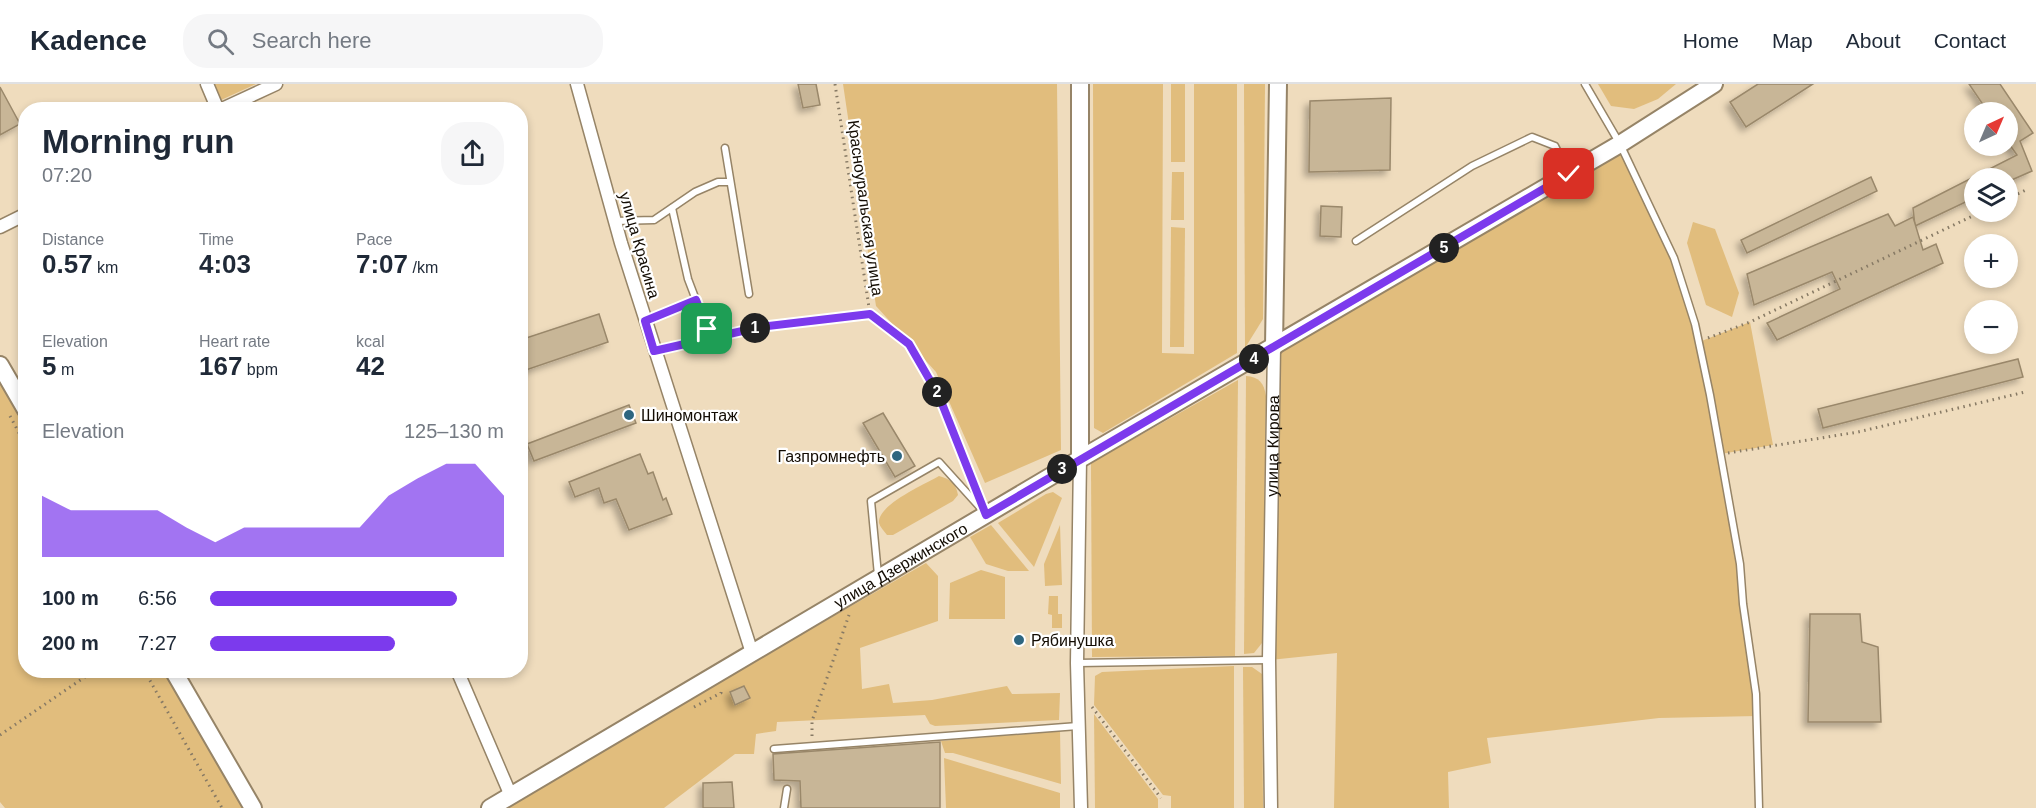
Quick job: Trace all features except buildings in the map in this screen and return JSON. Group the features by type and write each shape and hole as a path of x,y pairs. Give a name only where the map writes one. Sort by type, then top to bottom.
{"street":[{"path":"207,84 215,102"},
{"path":"237,102 276,84"},
{"name":"улица Красина","path":"577,84 654,351 752,654"},
{"path":"1080,84 1080,459 1077,663 1081,808"},
{"name":"улица Кирова","path":"1271,808 1269,660 1278,84"},
{"name":"улица Дзержинского","path":"490,808 1080,459 1620,144 1713,84"},
{"path":"0,227 18,218"},
{"path":"0,365 18,396"},
{"path":"178,678 253,808"},
{"path":"460,678 511,796"}],"lane":[{"path":"1585,84 1620,144 1674,258 1698,342 1740,564 1743,604 1756,694 1759,808"},
{"path":"1356,241 1472,166 1532,137 1555,146 1569,174"},
{"path":"725,148 749,294"},
{"path":"615,222 654,220 703,189 718,182 730,182"},
{"path":"672,208 688,279 707,329"},
{"path":"645,321 696,300"},
{"path":"878,579 871,501 939,462 986,515"},
{"path":"1077,663 1269,660"},
{"path":"774,749 1079,726"},
{"path":"784,808 787,789"}],"path":[{"name":"Красноуральская улица","path":"836,84 870,314 909,344 939,396 986,515"},
{"path":"2018,194 2028,189"},
{"path":"1698,342 1750,322 1964,220"},
{"path":"654,351 760,327 870,314"},
{"path":"1720,454 1858,432 2025,392"},
{"path":"5,407 18,431"},
{"path":"812,746 812,721 849,615"},
{"path":"0,735 83,678"},
{"path":"149,678 222,808"},
{"path":"1078,689 1161,798"}],"shaded area":[{"path":"214,84 256,84 221,100"},
{"path":"843,84 1057,84 1061,450 985,483 936,372 876,306"},
{"path":"1093,84 1163,84 1162,353 1194,354 1194,84 1237,84 1237,353 1103,433 1094,428"},
{"path":"1171,84 1185,84 1185,162 1171,162"},
{"path":"1244,84 1265,84 1263,319 1245,348"},
{"path":"1598,84 1676,84 1658,99 1634,109 1611,106"},
{"path":"1620,144 1674,258 1699,342 1750,322 1773,445 1721,454 1757,716 1659,718 1487,738 1491,763 1448,772 1449,808 1334,808 1337,653 1269,660 1274,347"},
{"path":"1172,172 1184,172 1184,220 1171,220"},
{"path":"1693,222 1715,229 1739,293 1732,317 1706,305 1687,243"},
{"path":"1171,227 1185,228 1184,347 1170,347"},
{"path":"0,365 18,397 18,678 177,678 253,808 5,808 0,802"},
{"path":"1246,376 1260,382 1266,396 1262,643 1254,653 1244,654"},
{"path":"1238,380 1235,656 1092,657 1091,463"},
{"path":"939,476 949,480 956,487 958,495 953,501 893,535 887,535 879,523 880,516 886,509 893,502"},
{"path":"1053,492 1062,498 1034,567 998,523"},
{"path":"991,525 1029,571 1008,571 986,564 970,537"},
{"path":"1060,525 1062,585 1045,586 1044,564"},
{"path":"926,563 938,576 938,621 860,648 862,689 889,684 893,703 932,700 1007,686 1012,694 1060,693 1059,720 935,726 930,724 925,715 777,722 776,731 756,734 754,754 735,754 664,808 500,808"},
{"path":"981,570 1005,577 1005,619 949,619 950,583"},
{"path":"1049,596 1058,596 1058,614 1062,614 1062,628 1052,628 1052,615 1048,614"},
{"path":"1234,666 1234,808 1171,808 1171,796 1163,795 1094,705 1095,676 1102,672"},
{"path":"1243,667 1252,667 1262,674 1263,808 1244,808"},
{"path":"1094,714 1158,799 1158,808 1095,808"},
{"path":"1060,731 1061,784 953,753 945,753 941,741"},
{"path":"944,758 1060,793 1060,808 946,808"}],"place":[{"name":"Шиномонтаж","path":"629,415"},
{"name":"Газпромнефть","path":"897,456"},
{"name":"Рябинушка","path":"1019,640"}],"route":[{"path":"707,329 696,300 645,321 654,351 760,327 870,314 909,344 939,396 986,515 1569,174"}]}
